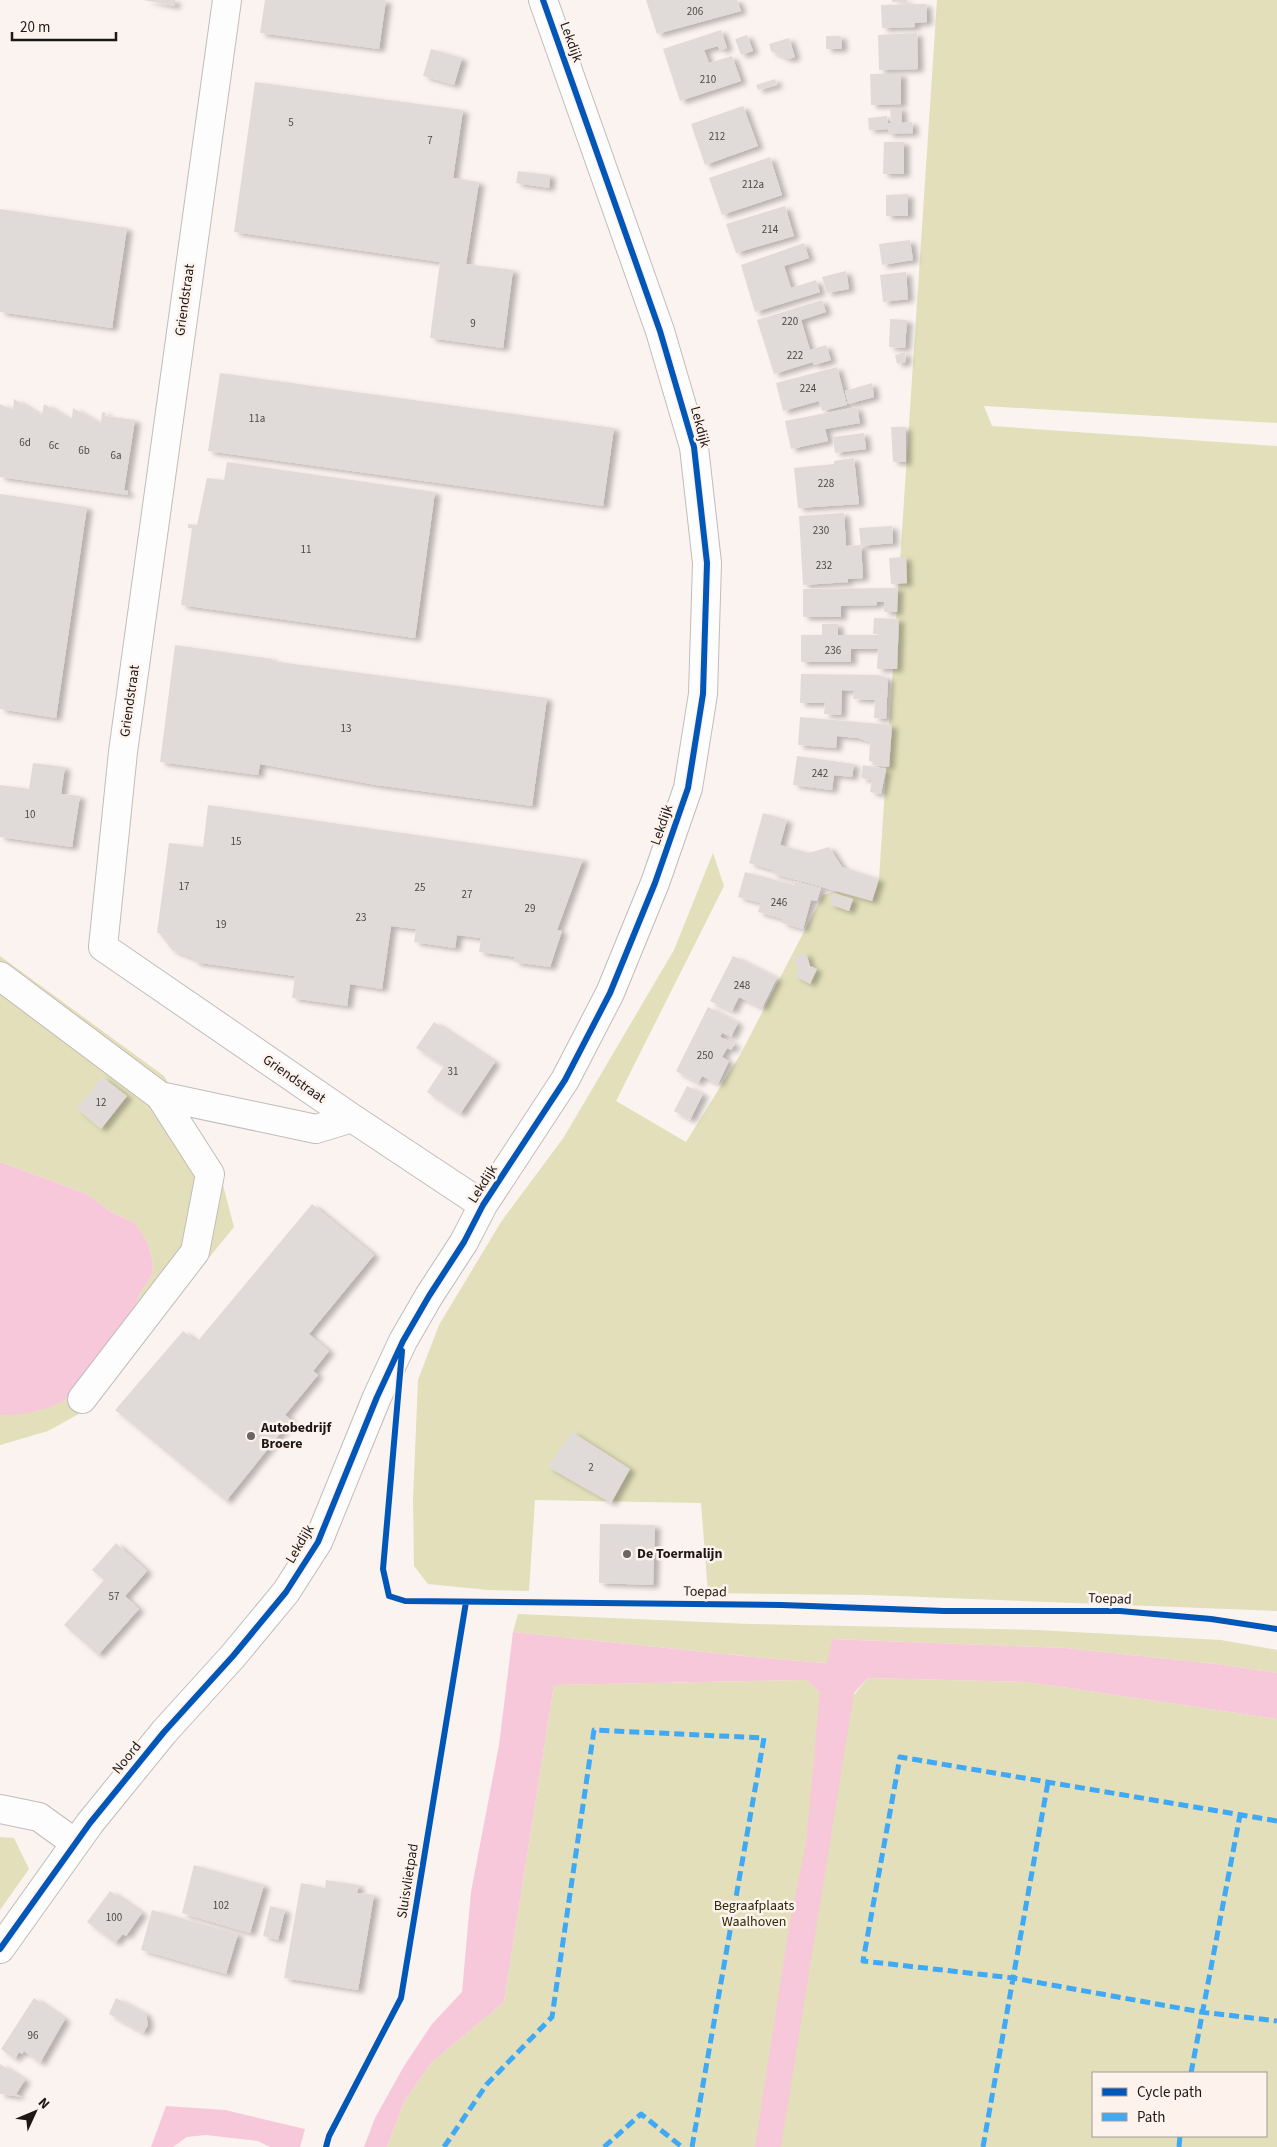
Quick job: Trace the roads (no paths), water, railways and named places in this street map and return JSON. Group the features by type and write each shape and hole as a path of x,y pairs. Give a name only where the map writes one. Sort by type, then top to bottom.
{"street":[{"name":"Griendstraat","path":"227,0 122,752 103,948 483,1206"},
{"name":"Lekdijk","path":"286,1592 318,1542 377,1397 403,1342 429,1296 464,1242 483,1206 565,1080 610,993 655,883 688,788 703,694 707,563 694,447 660,331 543,0"},
{"path":"0,976 160,1096 210,1174 195,1252 82,1399"},
{"path":"160,1096 316,1129 352,1118"},
{"name":"Noord","path":"0,1949 75,1843 164,1732 233,1656 286,1592"},
{"path":"0,1810 39,1817 75,1843"}],"place":[{"name":"Autobedrijf Broere","path":"251,1436"},
{"name":"De Toermalijn","path":"627,1554"}],"park label":[{"name":"Begraafplaats Waalhoven","path":"754,1914"}]}
